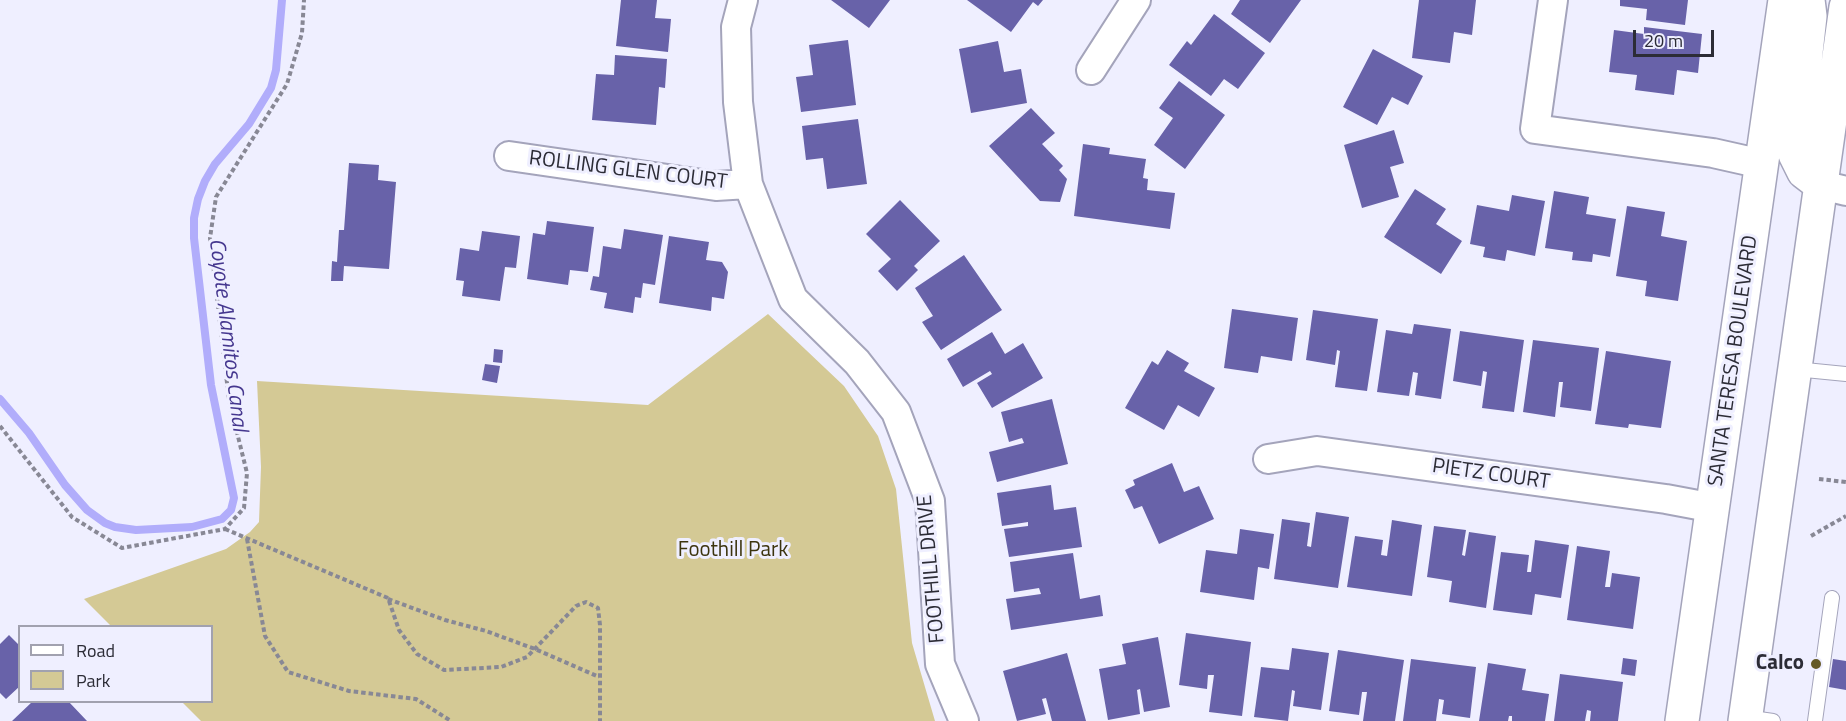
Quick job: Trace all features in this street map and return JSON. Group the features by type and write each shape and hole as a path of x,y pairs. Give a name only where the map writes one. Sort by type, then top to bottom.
{"main road":[{"name":"SANTA TERESA BOULEVARD","path":"1682,721 1785,0"},
{"path":"1808,0 1810,16 1795,154 1804,172 1834,188"},
{"path":"1754,720 1795,369 1834,188 1846,7"}],"street":[{"name":"FOOTHILL DRIVE","path":"743,0 736,27 737,91 748,184 793,299 857,362 896,412 930,501 940,664 964,721"},
{"path":"1091,70 1136,0"},
{"path":"1553,0 1534,129 1713,153 1762,164"},
{"name":"ROLLING GLEN COURT","path":"508,156 716,186 748,184"},
{"name":"PIETZ COURT","path":"1268,459 1317,451 1666,499 1714,508"}],"lane":[{"path":"1795,369 1846,375"},
{"path":"1815,721 1832,598"}],"path":[{"path":"225,529 244,508 247,473 229,400 210,238 216,197 287,84 302,33 304,0"},
{"path":"0,426 72,517 122,548 225,529 388,598 445,620 486,631 535,649 599,677"},
{"path":"1819,480 1846,483"},
{"path":"1811,536 1846,516"},
{"path":"247,538 265,636 288,672 349,691 416,699 451,721"},
{"path":"388,598 399,630 417,654 444,670 501,667 527,657 576,606 586,602 598,608 600,721"}],"green space":[{"name":"Foothill Park","path":"768,314 844,386 878,436 896,489 912,643 935,721 201,721 183,703 213,703 213,625 110,625 84,599 226,549 250,532 259,522 261,467 257,381 648,405"}],"building":[{"path":"621,0 657,0 655,18 671,19 668,52 616,46"},
{"path":"831,0 890,0 869,28"},
{"path":"967,0 1043,0 1038,6 1033,2 1011,32"},
{"path":"1240,0 1301,0 1270,43 1231,14"},
{"path":"1419,0 1476,0 1472,35 1454,32 1450,63 1412,58"},
{"path":"1620,0 1688,0 1685,25 1646,20 1647,9 1620,6"},
{"path":"1214,14 1265,53 1238,89 1224,79 1211,96 1169,65 1187,41 1191,45"},
{"path":"1644,27 1702,34 1698,73 1677,70 1674,95 1635,90 1637,75 1609,72 1614,30 1644,34"},
{"path":"848,40 856,105 801,112 796,77 813,75 809,45"},
{"path":"998,41 1004,72 1021,69 1027,103 971,113 959,49"},
{"path":"1373,49 1423,76 1408,105 1392,97 1377,125 1343,107"},
{"path":"615,55 667,59 665,88 659,87 656,125 592,120 596,74 614,75"},
{"path":"1179,81 1225,115 1185,169 1154,145 1173,118 1159,108"},
{"path":"1031,108 1055,133 1042,144 1063,166 1059,170 1067,179 1060,202 1040,201 989,146"},
{"path":"858,119 867,184 827,189 823,158 806,160 802,126"},
{"path":"1394,130 1404,163 1390,167 1399,197 1362,208 1344,145"},
{"path":"1083,144 1110,148 1109,154 1146,159 1143,178 1148,179 1147,190 1175,193 1170,229 1074,216"},
{"path":"349,163 379,165 378,180 396,182 389,269 344,266 343,281 331,281 332,261 337,262 339,230 344,230"},
{"path":"1415,189 1446,209 1436,224 1462,241 1441,274 1384,237"},
{"path":"1554,191 1589,197 1586,214 1616,219 1610,257 1593,254 1592,262 1572,260 1573,252 1545,248"},
{"path":"1512,195 1545,201 1535,256 1507,250 1505,261 1483,257 1485,247 1470,244 1477,205 1509,211"},
{"path":"900,200 940,241 914,266 918,270 897,291 878,271 891,259 866,234"},
{"path":"1627,206 1665,212 1661,236 1687,241 1678,301 1645,296 1647,281 1616,276"},
{"path":"547,221 594,227 588,272 570,270 568,285 527,279 533,233 545,235"},
{"path":"624,229 663,235 655,285 643,283 641,298 635,297 633,313 604,308 607,293 590,290 593,276 599,277 603,246 621,249"},
{"path":"482,231 520,236 516,268 505,267 500,301 462,296 464,281 456,280 460,248 479,251"},
{"path":"669,236 709,242 706,260 722,262 728,272 724,299 712,297 711,311 659,303"},
{"path":"964,255 1002,310 941,350 922,322 933,316 915,288"},
{"path":"1232,309 1298,318 1292,361 1261,356 1258,373 1224,368"},
{"path":"1313,310 1378,319 1367,391 1335,387 1340,351 1337,350 1335,365 1306,360"},
{"path":"1414,324 1451,329 1441,399 1415,395 1418,373 1413,372 1409,396 1377,392 1386,330 1412,334"},
{"path":"1460,331 1524,340 1514,412 1482,408 1487,372 1483,371 1481,386 1453,381"},
{"path":"992,332 1005,354 1023,343 1043,378 992,408 977,383 992,374 990,371 963,387 947,359"},
{"path":"1533,340 1599,348 1591,411 1560,407 1563,382 1559,382 1555,417 1523,412"},
{"path":"494,349 503,350 502,363 493,362"},
{"path":"1167,350 1189,363 1184,371 1215,388 1199,417 1178,405 1164,430 1125,408 1152,361 1158,365"},
{"path":"1606,351 1671,361 1661,428 1629,424 1628,428 1595,424"},
{"path":"485,364 500,366 497,383 482,380"},
{"path":"1052,399 1068,464 997,482 989,452 1024,443 1022,438 1009,442 1001,412"},
{"path":"1172,463 1184,492 1199,486 1214,519 1159,544 1142,506 1134,509 1125,490 1135,485 1133,480"},
{"path":"1051,485 1054,510 1076,507 1082,547 1009,557 1004,529 1028,526 1028,522 1002,526 997,493"},
{"path":"1316,512 1349,517 1338,588 1274,579 1282,519 1310,523 1307,546 1311,547"},
{"path":"1392,520 1422,525 1412,596 1347,587 1355,536 1383,540 1381,555 1387,556"},
{"path":"1434,526 1466,530 1462,555 1465,556 1469,532 1496,536 1486,608 1449,602 1452,581 1427,577"},
{"path":"1240,529 1274,534 1269,569 1258,567 1254,600 1200,592 1206,550 1237,554"},
{"path":"1535,540 1569,545 1561,598 1535,594 1532,615 1493,610 1501,552 1529,555 1527,572 1531,572"},
{"path":"1577,546 1610,551 1605,587 1610,587 1612,573 1640,577 1633,629 1567,620"},
{"path":"1073,553 1080,599 1100,595 1103,616 1011,630 1006,599 1041,594 1039,588 1014,592 1010,562"},
{"path":"1186,633 1251,642 1242,716 1209,712 1214,675 1208,675 1207,689 1179,685"},
{"path":"9,635 18,644 18,688 6,699 0,693 0,644"},
{"path":"1158,637 1170,707 1144,712 1140,689 1137,690 1140,714 1108,720 1099,669 1126,664 1122,644"},
{"path":"1292,648 1329,653 1321,710 1293,706 1295,691 1292,690 1288,721 1254,717 1261,667 1289,670"},
{"path":"1338,650 1404,660 1395,721 1363,721 1367,692 1362,692 1359,715 1329,711"},
{"path":"1067,653 1086,721 1052,721 1046,698 1042,699 1046,714 1017,721 1003,671"},
{"path":"1623,658 1637,660 1635,676 1621,674"},
{"path":"1411,659 1476,667 1470,718 1442,714 1444,700 1439,699 1436,721 1403,721"},
{"path":"1833,659 1846,661 1846,690 1829,687"},
{"path":"1488,663 1526,669 1522,690 1549,694 1545,721 1512,721 1512,716 1509,716 1508,721 1479,721"},
{"path":"1560,674 1623,682 1618,721 1590,721 1591,711 1587,710 1585,721 1554,721"},
{"path":"31,703 70,703 87,721 12,721"}],"waterway":[{"name":"Coyote Alamitos Canal","path":"0,399 29,433 65,485 87,510 105,523 136,530 192,527 222,519 231,510 234,498 211,385 194,238 194,218 198,199 215,164 249,124 271,88 276,70 282,0"}],"place":[{"name":"Calco","path":"1816,664"}]}
